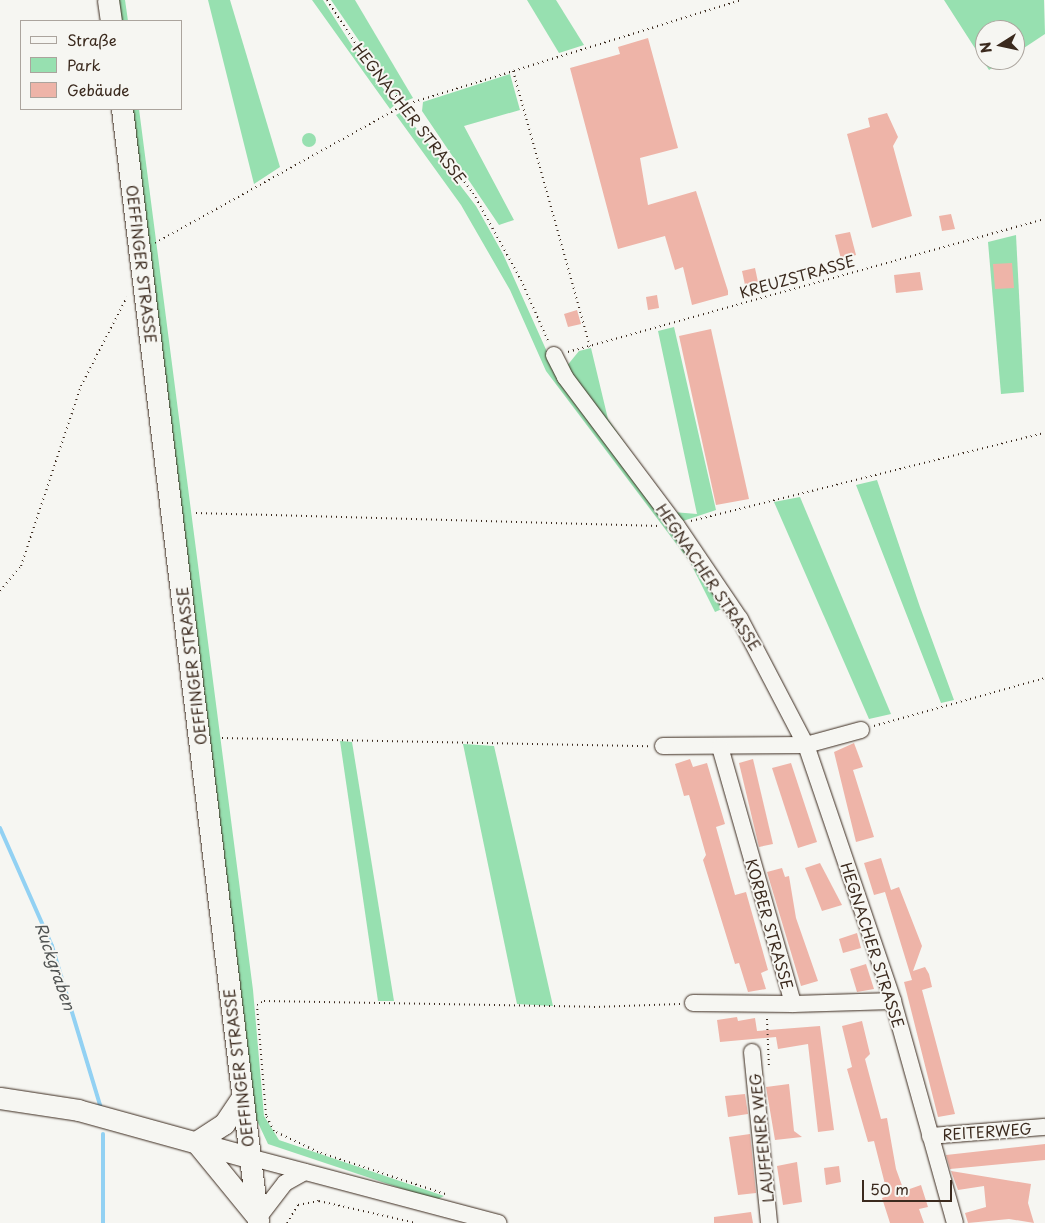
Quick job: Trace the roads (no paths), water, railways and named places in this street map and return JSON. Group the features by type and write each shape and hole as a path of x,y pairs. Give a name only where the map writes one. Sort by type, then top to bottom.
{"main road":[{"path":"108,0 111,20"},
{"name":"OEFFINGER STRASSE","path":"122,110 258,1221"},
{"path":"196,1142 224,1124 242,1097"},
{"path":"0,1098 78,1110 249,1157"},
{"path":"196,1142 258,1221"}],"street":[{"name":"HEGNACHER STRASSE","path":"554,356 565,377 677,526 740,619 806,745 893,1001 955,1223"},
{"path":"663,746 806,745 861,730"},
{"name":"KORBER STRASSE","path":"720,747 793,1004 893,1001"},
{"path":"693,1004 793,1004"},
{"name":"LAUFFENER WEG","path":"752,1052 769,1223"},
{"name":"REITERWEG","path":"930,1136 1045,1127"},
{"path":"249,1157 498,1223"},
{"path":"258,1221 284,1182 305,1172"}],"waterway":[{"name":"Ruckgraben","path":"0,828 52,946 101,1108"},
{"name":"Ruckgraben","path":"103,1134 103,1223"}]}
